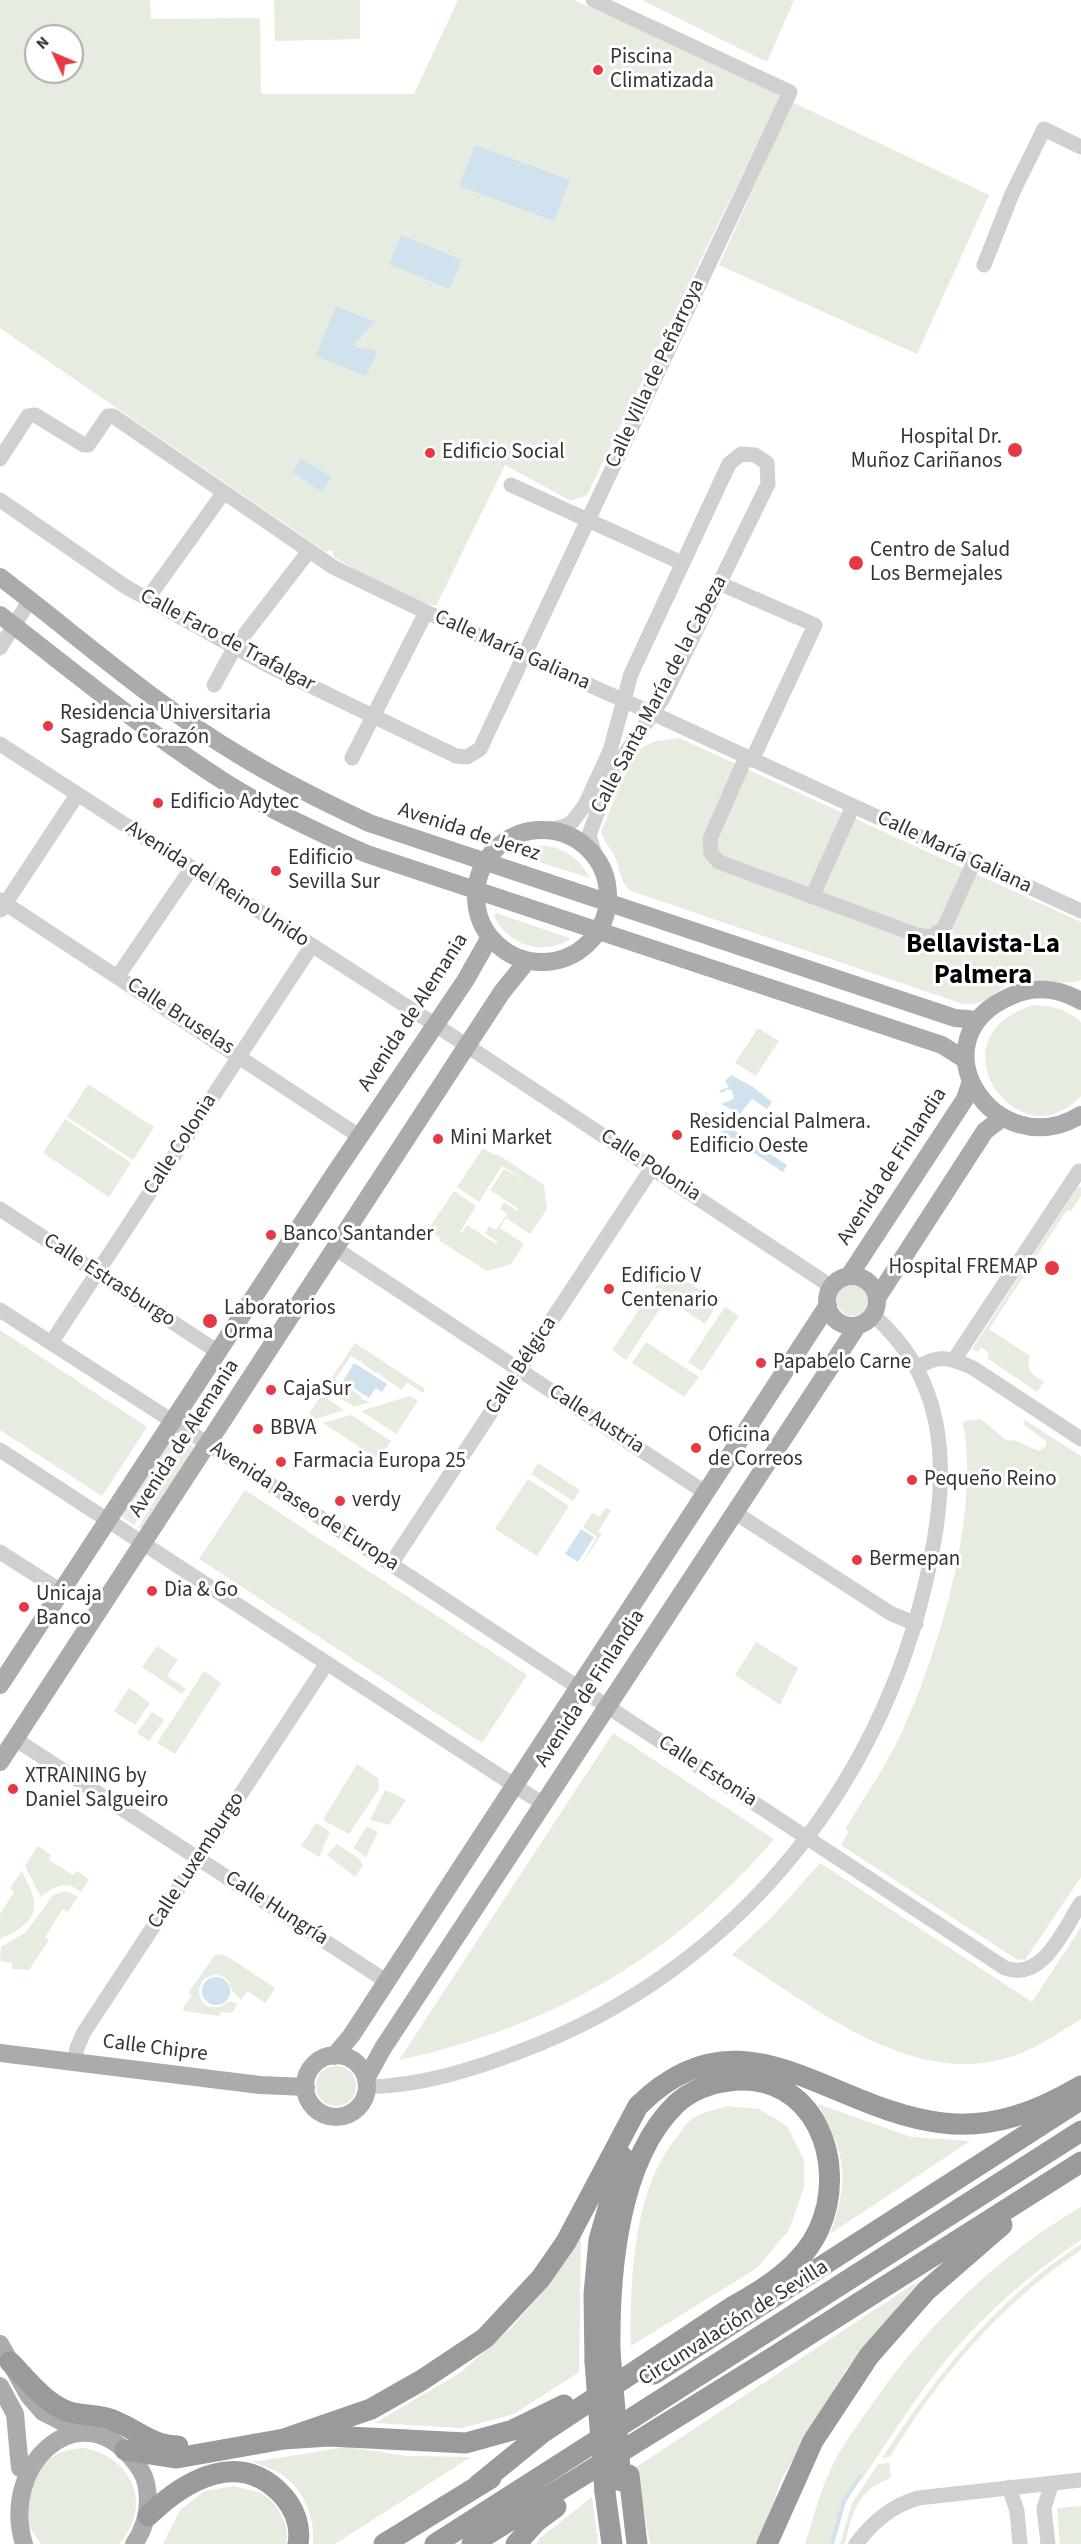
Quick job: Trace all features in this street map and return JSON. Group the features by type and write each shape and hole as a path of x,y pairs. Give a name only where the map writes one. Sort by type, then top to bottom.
{"highway":[{"path":"284,2439 371,2409 423,2380 485,2338 541,2278 566,2242 638,2106 651,2093 682,2073 703,2064 726,2060 753,2061 811,2080 861,2102 904,2115 944,2123 987,2122 1023,2116 1081,2086"},
{"path":"630,2544 618,2483 607,2354 594,2294 599,2240 627,2146 645,2114 666,2084"},
{"path":"478,2485 542,2433 641,2366 732,2307 798,2246 813,2226 824,2188 818,2145 806,2121 778,2097 755,2089 736,2087 697,2099 672,2121 648,2159 636,2188 620,2257 607,2354 618,2483 612,2544"},
{"name":"Circunvalación de Sevilla","path":"384,2544 802,2281 1081,2100"},
{"name":"Circunvalación de Sevilla","path":"435,2544 1081,2131"},
{"path":"472,2544 1081,2164"},
{"path":"768,2544 813,2441 869,2356 926,2291 995,2231 1081,2164"},
{"path":"5,2353 40,2393 69,2412 114,2420 140,2436 174,2446 254,2434 386,2399"},
{"path":"516,2544 537,2521 599,2475 665,2433 772,2358"},
{"path":"125,2450 177,2458 284,2439 329,2436 466,2444 513,2430 641,2366"},
{"path":"148,2516 168,2496 190,2482 221,2472 237,2472 264,2481 276,2488 288,2501 298,2523 298,2544"},
{"path":"618,2483 637,2544"}],"main road":[{"name":"Avenida de Jerez","path":"0,577 165,705 237,755 369,824 955,1018 978,1020"},
{"path":"7,620 149,728 237,789 302,826 366,854 942,1045 964,1059"},
{"path":"548,830 559,831 580,841 596,858 606,879 607,903 597,931 589,942 571,955 549,962 527,961 505,951 490,937 478,914 475,890 484,862 495,849 525,831 548,830"},
{"name":"Avenida de Alemania","path":"0,1685 359,1136 475,965 490,937"},
{"name":"Avenida de Alemania","path":"0,1762 468,1047 507,983 527,961"},
{"path":"1077,995 1044,989 1021,991 994,1005 978,1020 966,1044 964,1059 971,1081 986,1104 1002,1118 1017,1125 1037,1128 1062,1124 1081,1115"},
{"name":"Avenida de Finlandia","path":"849,1276 965,1100 971,1081"},
{"name":"Avenida de Finlandia","path":"367,2083 383,2048 734,1512 869,1313 984,1131 1002,1118"},
{"path":"849,1276 865,1279 873,1287 869,1313 846,1325 836,1320 828,1305 832,1287 849,1276"},
{"name":"Avenida de Finlandia","path":"334,2056 351,2036 828,1305"},
{"name":"Calle Chipre","path":"0,2053 270,2086 306,2087"},
{"path":"334,2056 342,2056 355,2062 360,2067 367,2083 359,2107 339,2117 331,2117 318,2111 309,2100 306,2087 307,2078 315,2065 320,2060 334,2056"},
{"path":"5,2353 29,2396 43,2412 86,2433 100,2436 125,2450 137,2463 145,2480 149,2498 148,2516 134,2544"},
{"path":"0,2386 15,2414 20,2468"},
{"path":"24,2544 16,2530 10,2510 8,2491 20,2468 32,2452 48,2440 66,2434 86,2433"}],"street":[{"name":"Calle Villa de Peñarroya","path":"467,757 480,749 790,92 593,0"},
{"path":"984,265 1012,194 1044,129 1081,147"},
{"name":"Calle María Galiana","path":"0,459 28,416 35,415 84,445 88,445 108,416 112,416 333,567 523,657 654,714 1081,912"},
{"name":"Calle Santa María de la Cabeza","path":"548,830 565,826 583,810 610,751 632,674 729,464 741,454 755,455 767,463 768,484 721,584 654,714 623,757 594,819 589,835 596,858"},
{"path":"511,485 682,563"},
{"path":"148,598 225,492"},
{"name":"Calle Faro de Trafalgar","path":"0,500 126,587 267,665 456,756 467,757"},
{"path":"214,685 235,647 309,551"},
{"path":"721,584 815,625 710,839 711,854 719,862 917,935 931,937 944,928 974,862"},
{"path":"0,648 7,620 30,600"},
{"path":"352,758 426,612"},
{"name":"Avenida del Reino Unido","path":"0,744 468,1047"},
{"path":"2,905 77,795"},
{"path":"812,897 853,806"},
{"path":"118,976 191,868"},
{"name":"Calle Bruselas","path":"2,905 118,976 359,1136"},
{"name":"Calle Colonia","path":"51,1343 311,947"},
{"name":"Calle Polonia","path":"468,1047 832,1287"},
{"name":"Calle Bélgica","path":"391,1564 652,1168"},
{"path":"954,1360 1079,1171"},
{"name":"Calle Estrasburgo","path":"0,1209 218,1352"},
{"name":"Calle Austria","path":"336,1249 706,1493"},
{"name":"Avenida Paseo de Europa","path":"0,1310 606,1706"},
{"path":"367,2083 418,2082 504,2058 573,2030 661,1978 718,1934 762,1891 807,1838 856,1766 891,1695 916,1624 938,1519 941,1457 938,1424 916,1368 888,1329 869,1313"},
{"path":"916,1368 933,1359 946,1357 973,1368 1081,1439"},
{"path":"0,1450 543,1804"},
{"path":"734,1512 890,1613 916,1624"},
{"path":"0,1552 61,1591"},
{"name":"Calle Luxemburgo","path":"74,2062 84,2032 327,1663"},
{"name":"Calle Estonia","path":"606,1706 1011,1970 1025,1971 1042,1962 1081,1903"},
{"name":"Calle Hungría","path":"15,1739 386,1981"},
{"path":"857,2543 881,2517 908,2501 932,2495 1081,2480"},
{"path":"1048,2544 1044,2508 1052,2483"},
{"path":"1010,2487 1017,2511 1020,2544"}],"shaded area":[{"path":"0,0 150,0 151,19 260,18 261,94 414,94 458,0 574,0 781,94 587,495 571,501 505,465 436,606 421,602 368,577 334,557 332,550 326,552 0,328"},
{"path":"274,0 360,0 360,39 275,41"},
{"path":"642,0 794,0 767,62"},
{"path":"792,102 989,195 917,354 719,265"},
{"path":"679,738 1081,922 1081,980 1065,983 1023,980 1008,985 985,1000 963,1004 631,891 624,884 615,857 601,832 626,774 638,753 651,743"},
{"path":"530,846 549,846 565,852 579,862 590,878 513,854"},
{"path":"496,913 570,939 548,947 527,945 517,941 500,926 494,916"},
{"path":"1034,1005 1059,1009 1081,1022 1081,1096 1057,1113 1033,1115 1011,1105 994,1088 986,1065 988,1042 1003,1021"},
{"path":"758,1028 779,1041 756,1076 735,1063"},
{"path":"88,1084 154,1127 133,1160 67,1117"},
{"path":"65,1119 131,1163 109,1197 43,1153"},
{"path":"483,1148 494,1155 497,1154 544,1185 547,1209 530,1234 506,1218 500,1228 524,1244 511,1264 487,1271 440,1241 439,1237 428,1230 454,1191 476,1206 460,1232 462,1233 467,1225 496,1244 498,1242 485,1233 489,1226 496,1230 507,1214 500,1209 504,1202 517,1211 519,1209 490,1190 504,1169 527,1182 502,1166 479,1202 457,1187"},
{"path":"1081,1187 1081,1196 1071,1211 1067,1210 989,1329 1030,1356 1029,1369 1044,1382 1037,1392 987,1358 989,1353 981,1347 978,1352 972,1349 1077,1188"},
{"path":"668,1269 718,1302 705,1324 654,1289"},
{"path":"853,1284 864,1289 869,1300 864,1311 853,1316 842,1311 837,1300 842,1289"},
{"path":"649,1295 663,1304 626,1360 612,1350"},
{"path":"725,1307 739,1316 702,1371 688,1362"},
{"path":"0,1330 147,1427 102,1496 0,1430"},
{"path":"646,1342 699,1377 684,1397 632,1363"},
{"path":"355,1343 425,1389 423,1393 407,1383 402,1390 379,1372 376,1373 363,1364 361,1360 351,1356 335,1379 343,1384 345,1389 348,1387 361,1396 361,1399 370,1402 354,1407 325,1388"},
{"path":"321,1395 344,1410 316,1419 309,1414"},
{"path":"410,1396 418,1401 396,1434 361,1411"},
{"path":"351,1415 391,1441 379,1460 323,1423"},
{"path":"981,1419 1007,1441 1014,1440 1039,1451 1046,1446 1046,1441 1023,1424 1025,1420 1081,1456 1081,1877 1025,1960 1016,1959 841,1845 848,1833 846,1828 899,1739 932,1656 944,1618 962,1536 967,1459 963,1424 964,1421"},
{"path":"174,1435 180,1437 168,1458 163,1478 134,1525 123,1518 122,1514"},
{"path":"184,1440 194,1449 143,1528 138,1528 166,1481 172,1460"},
{"path":"538,1463 580,1490 573,1501 531,1474"},
{"path":"528,1479 569,1506 537,1556 495,1529"},
{"path":"245,1490 527,1675 482,1743 199,1559"},
{"path":"606,1507 611,1511 598,1532 602,1534 579,1568 597,1537 583,1527 592,1513 600,1517"},
{"path":"756,1642 798,1668 780,1705 735,1675"},
{"path":"157,1646 178,1660 167,1676 186,1689 182,1694 142,1667"},
{"path":"204,1671 221,1683 175,1754 157,1743"},
{"path":"129,1688 150,1703 135,1725 114,1711"},
{"path":"152,1712 164,1720 149,1741 137,1733"},
{"path":"613,1733 774,1839 735,1881 694,1919 651,1952 606,1981 558,2007 508,2028 455,2046 399,2060"},
{"path":"357,1764 378,1778 379,1789 349,1834 323,1820"},
{"path":"385,1790 406,1800 389,1825 370,1820"},
{"path":"316,1823 330,1832 319,1857 301,1846"},
{"path":"367,1826 378,1832 366,1857 353,1848"},
{"path":"337,1844 358,1858 363,1865 355,1877 327,1855"},
{"path":"38,1846 51,1855 49,1860 73,1875 77,1871 89,1879 81,1892 65,1885 50,1890 41,1897 25,1866"},
{"path":"820,1863 1032,2002 1081,1927 1081,2019 1024,2052 1003,2059 967,2064 931,2060 895,2050 860,2035 826,2016 732,1955 773,1916"},
{"path":"22,1871 32,1895 34,1910 26,1923 0,1939 0,1914 14,1892 10,1888"},
{"path":"66,1891 78,1897 68,1912 63,1909 45,1937 49,1940 29,1970 12,1969 12,1963 0,1961 1,1947 26,1932 53,1895"},
{"path":"225,1955 275,1988 265,2003 247,1991 241,2000 232,1990 227,1979 216,1974 205,1978 202,1982 199,1990 200,1997 209,2007 220,2007 229,2001 238,2004 232,2013 220,2012 219,2016 184,2011 183,2008 192,1995 189,1992 214,1956"},
{"path":"336,2066 344,2067 350,2072 355,2078 355,2094 350,2100 344,2105 336,2106 328,2105 322,2100 317,2094 316,2086 317,2078 322,2072 328,2067"},
{"path":"818,2104 911,2137 970,2141 830,2234 840,2197 842,2167 834,2138"},
{"path":"727,2106 759,2109 787,2126 804,2160 804,2187 789,2230 757,2268 631,2346 632,2293 637,2236 652,2181 663,2157 693,2118"},
{"path":"1081,2207 1081,2240 1014,2291 973,2329 920,2394 863,2478 860,2476 841,2505 830,2544 805,2544 823,2489 838,2456 851,2434 911,2353 962,2298 990,2273 1049,2227"},
{"path":"581,2232 579,2372 514,2414 462,2428 375,2423 460,2373 512,2327 552,2281"},
{"path":"1081,2244 1081,2250 1025,2293 974,2343 929,2398 890,2457 882,2458 924,2398 970,2340 1022,2289"},
{"path":"920,2280 846,2370 781,2480 760,2544 650,2544 636,2467"},
{"path":"346,2447 407,2456 471,2457 335,2544 313,2544 310,2516 298,2490 281,2474 253,2462"},
{"path":"83,2448 100,2453 114,2461 125,2472 136,2499 135,2514 130,2529 119,2544 41,2544 28,2526 28,2482 57,2454"},
{"path":"889,2463 891,2478 880,2482 864,2495 850,2522 845,2544 840,2544 852,2503 878,2464"},
{"path":"234,2486 259,2493 273,2503 285,2523 286,2544 163,2544 180,2510 205,2491"},
{"path":"592,2497 598,2544 536,2544 540,2538"},
{"path":"1081,2506 1081,2544 1060,2544 1057,2508"}],"water":[{"path":"475,145 570,180 554,221 459,186"},
{"path":"401,235 462,260 449,289 389,264"},
{"path":"336,306 375,322 354,344 356,347 378,351 366,376 316,356"},
{"path":"301,458 331,477 322,492 292,472"},
{"path":"731,1075 753,1087 772,1102 767,1109 752,1099 740,1114 721,1104 734,1099 732,1091 727,1089 722,1093 719,1091 729,1087 725,1081"},
{"path":"706,1112 787,1165 783,1172 702,1119"},
{"path":"354,1363 387,1384 382,1392 376,1388 369,1398 343,1381"},
{"path":"581,1529 594,1537 578,1562 565,1554"},
{"path":"216,1977 226,1981 230,1991 226,2001 216,2005 206,2001 202,1991 206,1981"}],"waterway":[{"path":"832,2544 844,2501 860,2477"}],"place":[{"name":"Piscina Climatizada","path":"598,70"},
{"name":"Hospital Dr. Muñoz Cariñanos","path":"1015,450"},
{"name":"Edificio Social","path":"430,453"},
{"name":"Centro de Salud Los Bermejales","path":"856,563"},
{"name":"Residencia Universitaria Sagrado Corazón","path":"48,726"},
{"name":"Edificio Adytec","path":"158,803"},
{"name":"Edificio Sevilla Sur","path":"276,871"},
{"name":"Residencial Palmera. Edificio Oeste","path":"677,1135"},
{"name":"Mini Market","path":"438,1139"},
{"name":"Banco Santander","path":"271,1235"},
{"name":"Hospital FREMAP","path":"1052,1268"},
{"name":"Edificio V Centenario","path":"609,1289"},
{"name":"Laboratorios Orma","path":"210,1321"},
{"name":"Papabelo Carne","path":"761,1363"},
{"name":"CajaSur","path":"271,1390"},
{"name":"BBVA","path":"258,1429"},
{"name":"Oficina de Correos","path":"696,1448"},
{"name":"Farmacia Europa 25","path":"281,1462"},
{"name":"Pequeño Reino","path":"912,1480"},
{"name":"verdy","path":"340,1501"},
{"name":"Bermepan","path":"857,1560"},
{"name":"Dia & Go","path":"152,1591"},
{"name":"Unicaja Banco","path":"24,1607"},
{"name":"XTRAINING by Daniel Salgueiro","path":"13,1789"}],"district":[{"name":"Bellavista-La Palmera","path":"983,962"}]}
